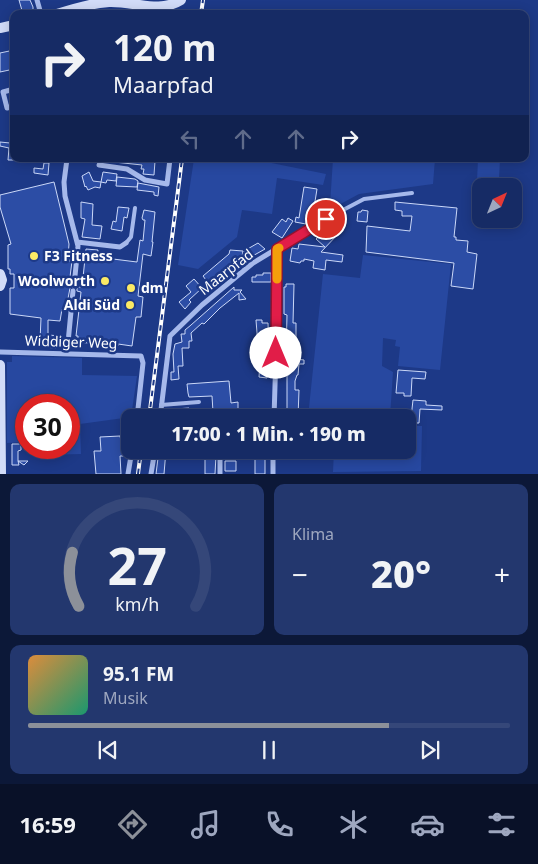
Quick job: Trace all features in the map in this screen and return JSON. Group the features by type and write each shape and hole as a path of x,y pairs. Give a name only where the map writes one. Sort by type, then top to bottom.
{"street":[{"path":"67,10 86,3 109,2 131,2 164,8 174,5 181,0"},
{"path":"10,90 3,92 7,108 10,107"},
{"path":"67,162 64,182 65,196 77,242 78,258 73,288 67,353"},
{"path":"99,165 127,169 145,180 167,184 170,162"},
{"name":"Maarpfad","path":"162,404 170,336 202,305 253,263 326,219"},
{"path":"77,242 120,247 126,243"},
{"path":"274,409 277,249"},
{"path":"0,274 2,280 0,286"},
{"name":"Widdiger Weg","path":"0,352 141,356 143,363 138,409"},
{"path":"0,365 1,474"},
{"path":"161,409 162,404"},
{"path":"128,474 130,459"},
{"path":"151,474 154,459"},
{"path":"220,459 220,474"},
{"path":"273,459 273,474"}],"lane":[{"name":"Maarpfad","path":"326,219 364,199 412,193"},
{"path":"126,243 131,237 135,208"},
{"path":"162,404 199,402"}],"shaded area":[{"path":"194,162 266,162 326,174 323,185 277,178 272,214 242,210 237,237 198,269 178,265"},
{"path":"333,162 435,162 433,184 359,194 335,207 330,205"},
{"path":"478,162 500,162 499,178 477,178"},
{"path":"363,255 451,264 440,370 398,366 400,347 395,346 396,340 383,338 382,366 393,372 391,409 309,409 323,274 360,278"},
{"path":"12,356 82,358 82,375 137,376 132,409 121,409 121,418 80,424 80,394 15,394 15,443 7,443 7,362 12,362"},
{"path":"416,426 422,426 421,471 333,472 334,459 416,459"}],"building":[{"path":"19,0 30,0 33,10 22,10"},
{"path":"10,51 10,70 0,72 0,53"},
{"path":"0,142 10,143 10,160 8,160 9,148 0,146"},
{"path":"114,162 155,162 154,175 143,174 144,169 141,169 142,165"},
{"path":"44,163 49,163 48,175 34,173 34,168 43,169"},
{"path":"89,172 93,181 101,182 100,188 95,187 88,190 85,187 82,176"},
{"path":"103,172 117,174 116,181 107,180 106,183 101,182"},
{"path":"117,177 135,179 138,181 137,187 116,186"},
{"path":"54,182 69,244 68,257 70,257 69,261 72,261 66,309 62,309 60,321 48,320 48,335 61,336 61,346 56,346 56,348 43,347 43,341 40,341 41,318 10,314 10,288 14,288 14,274 10,274 10,269 8,269 8,245 11,244 0,207 0,195"},
{"path":"138,183 159,187 158,196 154,195 154,192 137,190"},
{"path":"304,187 317,189 313,214 307,213 306,224 295,222 296,217 299,218"},
{"path":"81,202 93,204 92,225 102,226 100,239 82,237 85,219 81,218"},
{"path":"395,202 457,208 454,237 456,237 456,240 468,241 467,252 477,254 473,289 451,286 454,263 366,252 367,226 410,231 412,216 402,216 402,211 395,210"},
{"path":"118,207 129,208 127,218 124,217 122,231 111,229 113,221 116,222"},
{"path":"144,210 155,212 153,242 151,256 143,254 138,296 143,297 141,317 136,317 132,346 78,342 78,336 76,336 81,292 77,291 77,289 82,287 86,249 98,250 97,257 137,262 140,240 143,241 145,220 142,218"},
{"path":"362,210 368,211 367,222 357,221 358,212"},
{"path":"288,218 293,221 282,238 272,232 282,219 286,222"},
{"path":"330,225 339,233 321,252 343,255 342,262 326,260 325,270 313,268 314,261 304,259 300,263 290,261 292,248 298,249 299,244 325,247 316,239"},
{"path":"258,243 265,249 249,258 244,251"},
{"path":"230,250 243,251 241,261 238,260 209,284 203,276 229,254"},
{"path":"263,273 271,273 271,282 252,282 252,277 263,275"},
{"path":"194,279 202,288 189,300 191,302 185,309 179,302 191,292 186,286"},
{"path":"286,284 294,284 293,323 296,323 296,359 304,360 304,364 299,364 298,375 295,381 295,390 299,390 298,409 287,409 289,356 286,356 287,315 284,314 284,287 286,287"},
{"path":"234,287 234,290 242,290 240,292 246,299 239,300 239,293 191,333 192,341 189,341 189,348 182,348 183,366 178,366 179,379 171,380 171,372 174,372 173,354 175,344 182,342 181,334 185,334 185,330"},
{"path":"256,320 268,323 269,353 267,378 259,377 260,362 262,362 260,346 258,346"},
{"path":"398,370 426,372 425,379 412,378 411,396 404,396 404,393 396,393"},
{"path":"229,381 231,403 238,402 238,409 213,409 212,396 189,397 187,384"},
{"path":"413,400 426,401 426,405 442,406 442,410 420,409 419,423 416,423 416,409 412,409"},
{"path":"120,436 121,474 96,474 94,451 101,451 100,437"},
{"path":"12,444 15,444 15,459 18,459 19,465 12,465"},
{"path":"158,459 165,459 164,474 156,474"},
{"path":"205,459 216,459 215,474 205,474"},
{"path":"255,459 265,459 265,474 255,474"},
{"path":"18,461 28,461 24,465"},
{"path":"225,461 236,461 236,471 225,471"}],"railway":[{"path":"202,10 203,0"},
{"path":"150,409 182,162"},
{"path":"138,474 140,459"}],"slow traffic":[{"path":"277,279 277,249 279,248"}],"place":[{"name":"F3 Fitness","path":"34,256"},
{"name":"Woolworth","path":"105,281"},
{"name":"dm","path":"131,288"},
{"name":"Aldi Süd","path":"130,305"}],"route":[{"path":"276,353 277,249 326,219"}]}
